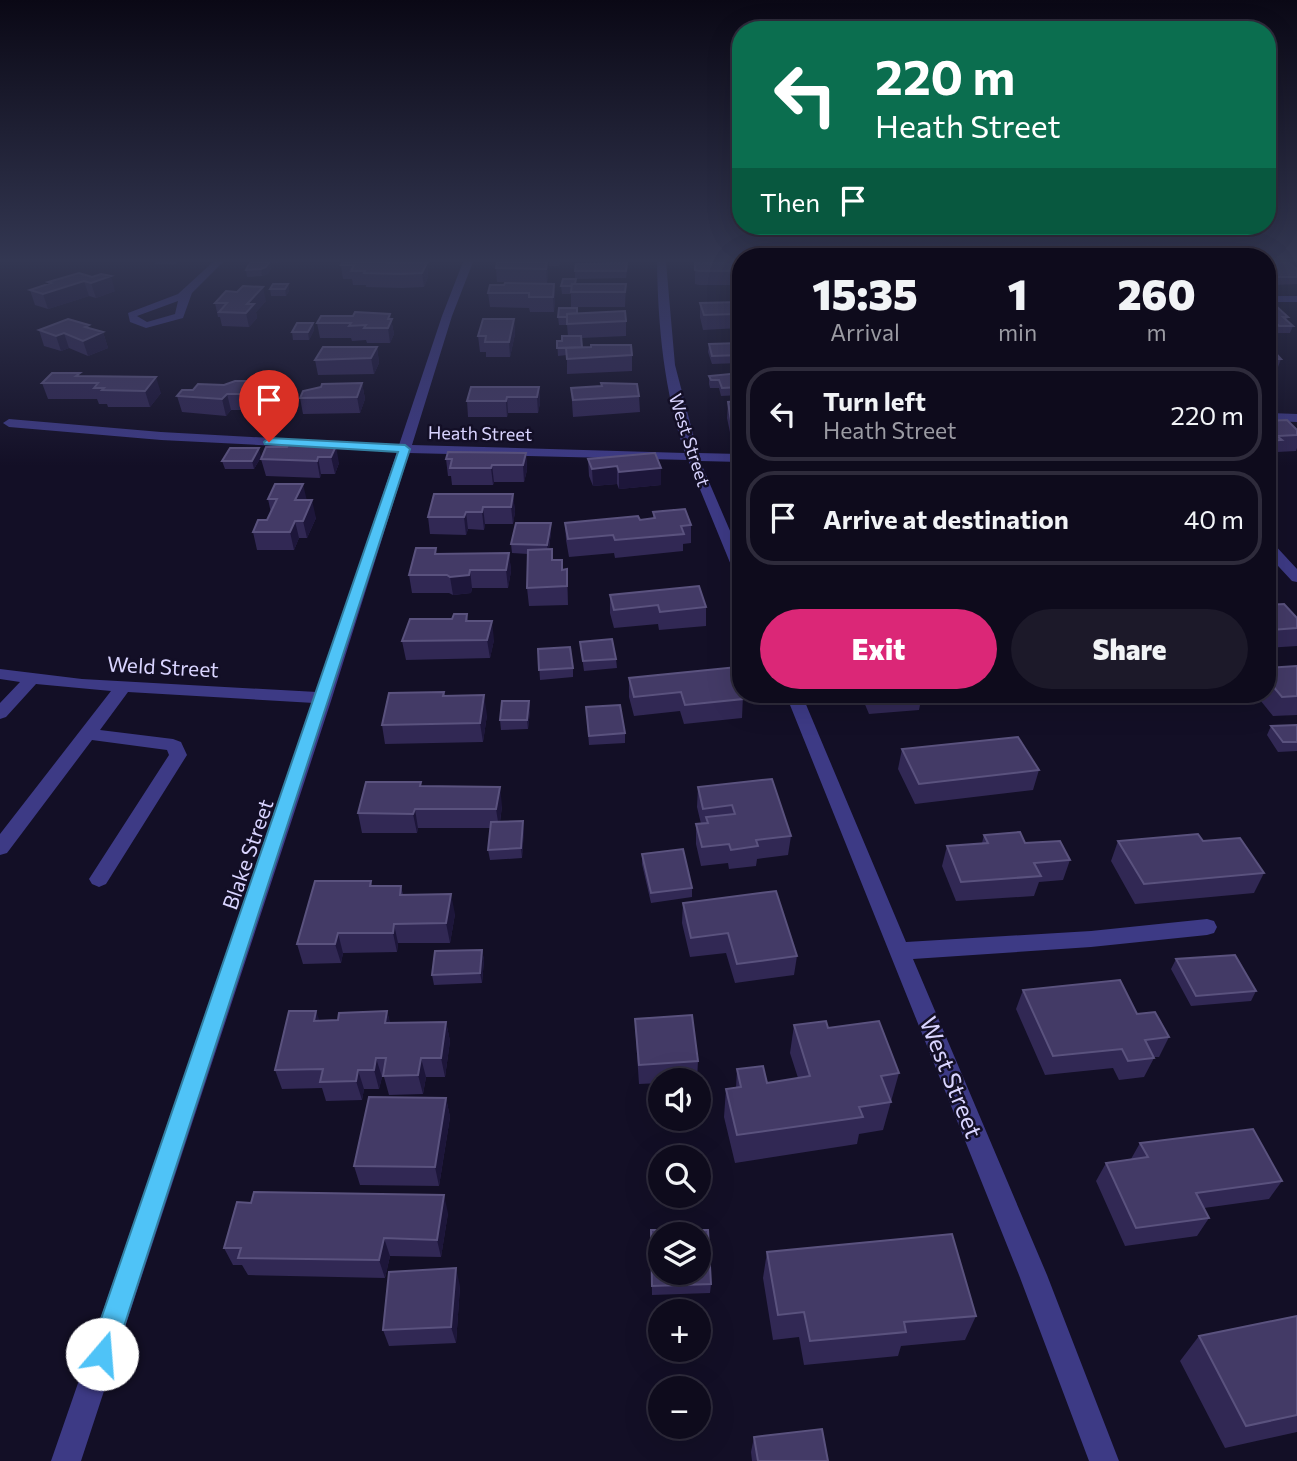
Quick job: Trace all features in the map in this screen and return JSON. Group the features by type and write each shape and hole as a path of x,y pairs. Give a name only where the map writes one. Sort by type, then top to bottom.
{"street":[{"name":"Blake Street","path":"66,1461 324,698 443,330"},
{"name":"West Street","path":"664,330 676,401 693,456 732,551"},
{"path":"1276,417 1297,418"},
{"name":"Heath Street","path":"9,423 161,436 405,449 732,458"},
{"path":"1276,555 1297,579"},
{"name":"Weld Street","path":"0,674 123,687 324,698"},
{"path":"0,713 32,678"},
{"path":"0,848 123,687"},
{"name":"West Street","path":"797,703 1033,1275 1104,1461"},
{"path":"86,734 167,743 174,746 178,755 99,879"},
{"path":"900,951 1091,939 1207,927"}],"building":[{"path":"40,330 103,332 83,341 64,333 56,336"},
{"path":"480,330 512,330 509,342 485,342 486,336 478,336"},
{"path":"562,336 581,336 582,347 557,348 557,341 562,341"},
{"path":"732,343 732,355 712,356 709,344"},
{"path":"631,345 632,355 567,359 566,348"},
{"path":"323,347 377,347 371,358 315,360"},
{"path":"52,373 156,377 145,391 102,390 104,388 94,388 98,383 42,383"},
{"path":"732,374 732,387 722,388 719,380 711,380 709,376"},
{"path":"273,378 285,381 276,386 264,382"},
{"path":"235,381 251,381 240,394 227,394 222,399 177,396 182,390 193,390 198,384 224,385"},
{"path":"362,383 357,397 300,398 303,391 321,387 322,384"},
{"path":"601,383 637,384 639,396 573,400 571,388 602,386"},
{"path":"471,387 539,387 537,397 507,397 506,401 467,401"},
{"path":"258,390 270,390 265,398 253,398"},
{"path":"728,402 732,402 732,421 731,421"},
{"path":"1287,420 1297,430 1297,435 1277,436 1282,440 1276,440 1276,421"},
{"path":"323,442 322,446 336,446 331,457 318,457 317,461 261,459 266,447"},
{"path":"230,448 259,448 252,461 222,461"},
{"path":"448,452 526,453 523,465 450,468 452,459 446,459"},
{"path":"655,453 661,468 619,472 617,466 592,469 588,459"},
{"path":"275,484 303,484 295,500 312,500 303,521 295,521 290,532 253,532 258,520 267,520 277,499 268,499"},
{"path":"434,494 513,494 511,507 483,507 482,512 466,512 464,517 428,517"},
{"path":"685,509 691,525 681,526 684,534 615,540 613,535 568,539 565,523 638,516 640,520 655,518 653,512"},
{"path":"516,523 551,523 547,545 511,544"},
{"path":"416,548 436,548 435,554 509,553 506,570 470,570 469,575 450,577 409,575"},
{"path":"552,549 552,560 562,560 562,570 567,569 567,586 527,588 528,550"},
{"path":"699,586 706,607 660,612 658,605 614,610 610,595"},
{"path":"1276,604 1284,604 1297,618 1297,628 1276,630"},
{"path":"454,614 467,614 466,621 492,621 487,640 402,641 410,619 452,619"},
{"path":"612,639 616,659 583,661 580,642"},
{"path":"570,647 573,668 539,670 538,649"},
{"path":"1297,666 1297,696 1282,697 1276,690 1276,667"},
{"path":"732,668 732,700 685,705 681,692 634,697 629,678"},
{"path":"444,692 443,696 484,695 480,723 382,725 389,693"},
{"path":"502,701 529,701 527,720 500,720"},
{"path":"620,705 625,733 589,736 586,707"},
{"path":"1297,725 1297,742 1283,742 1271,726"},
{"path":"1018,737 1039,770 919,784 902,749"},
{"path":"772,779 791,836 756,840 758,846 731,850 729,844 702,847 696,824 708,823 706,817 735,814 732,805 703,809 698,787"},
{"path":"366,782 500,787 496,809 415,809 413,814 358,813"},
{"path":"523,821 521,848 488,850 491,822"},
{"path":"1020,832 1025,843 1060,841 1070,860 1034,863 1041,876 961,882 947,846 988,843 984,835"},
{"path":"1198,834 1203,841 1240,838 1264,873 1144,884 1118,841"},
{"path":"683,849 692,888 651,893 642,854"},
{"path":"315,881 371,881 370,886 401,886 400,895 451,894 446,923 394,924 393,933 338,933 335,944 297,944"},
{"path":"776,891 797,956 737,964 728,933 691,938 683,903"},
{"path":"482,950 480,973 432,975 435,951"},
{"path":"1235,955 1256,991 1196,996 1176,959"},
{"path":"1120,980 1137,1014 1155,1012 1169,1037 1145,1040 1154,1058 1128,1061 1122,1049 1053,1056 1023,990"},
{"path":"289,1011 316,1011 314,1021 338,1020 339,1013 387,1011 385,1023 446,1022 441,1058 421,1058 418,1075 383,1076 386,1058 376,1058 374,1070 358,1070 356,1081 320,1082 323,1069 275,1070"},
{"path":"692,1015 698,1061 639,1065 635,1019"},
{"path":"826,1021 828,1028 879,1021 899,1073 881,1076 891,1102 859,1107 863,1117 737,1135 726,1089 741,1087 737,1069 763,1066 767,1083 810,1076 794,1025"},
{"path":"369,1097 446,1098 435,1167 354,1166"},
{"path":"1253,1129 1282,1181 1196,1193 1209,1218 1136,1228 1106,1163 1148,1157 1140,1143"},
{"path":"254,1192 444,1195 437,1240 384,1238 379,1260 238,1258 241,1248 224,1248 237,1202 251,1203"},
{"path":"952,1234 976,1316 904,1322 906,1332 810,1341 804,1312 778,1315 767,1252"},
{"path":"456,1268 451,1327 383,1330 389,1272"},
{"path":"1297,1316 1297,1415 1246,1426 1199,1336"},
{"path":"822,1429 828,1461 758,1461 754,1437"}],"route":[{"path":"102,1354 324,698 405,449 269,442"}]}
